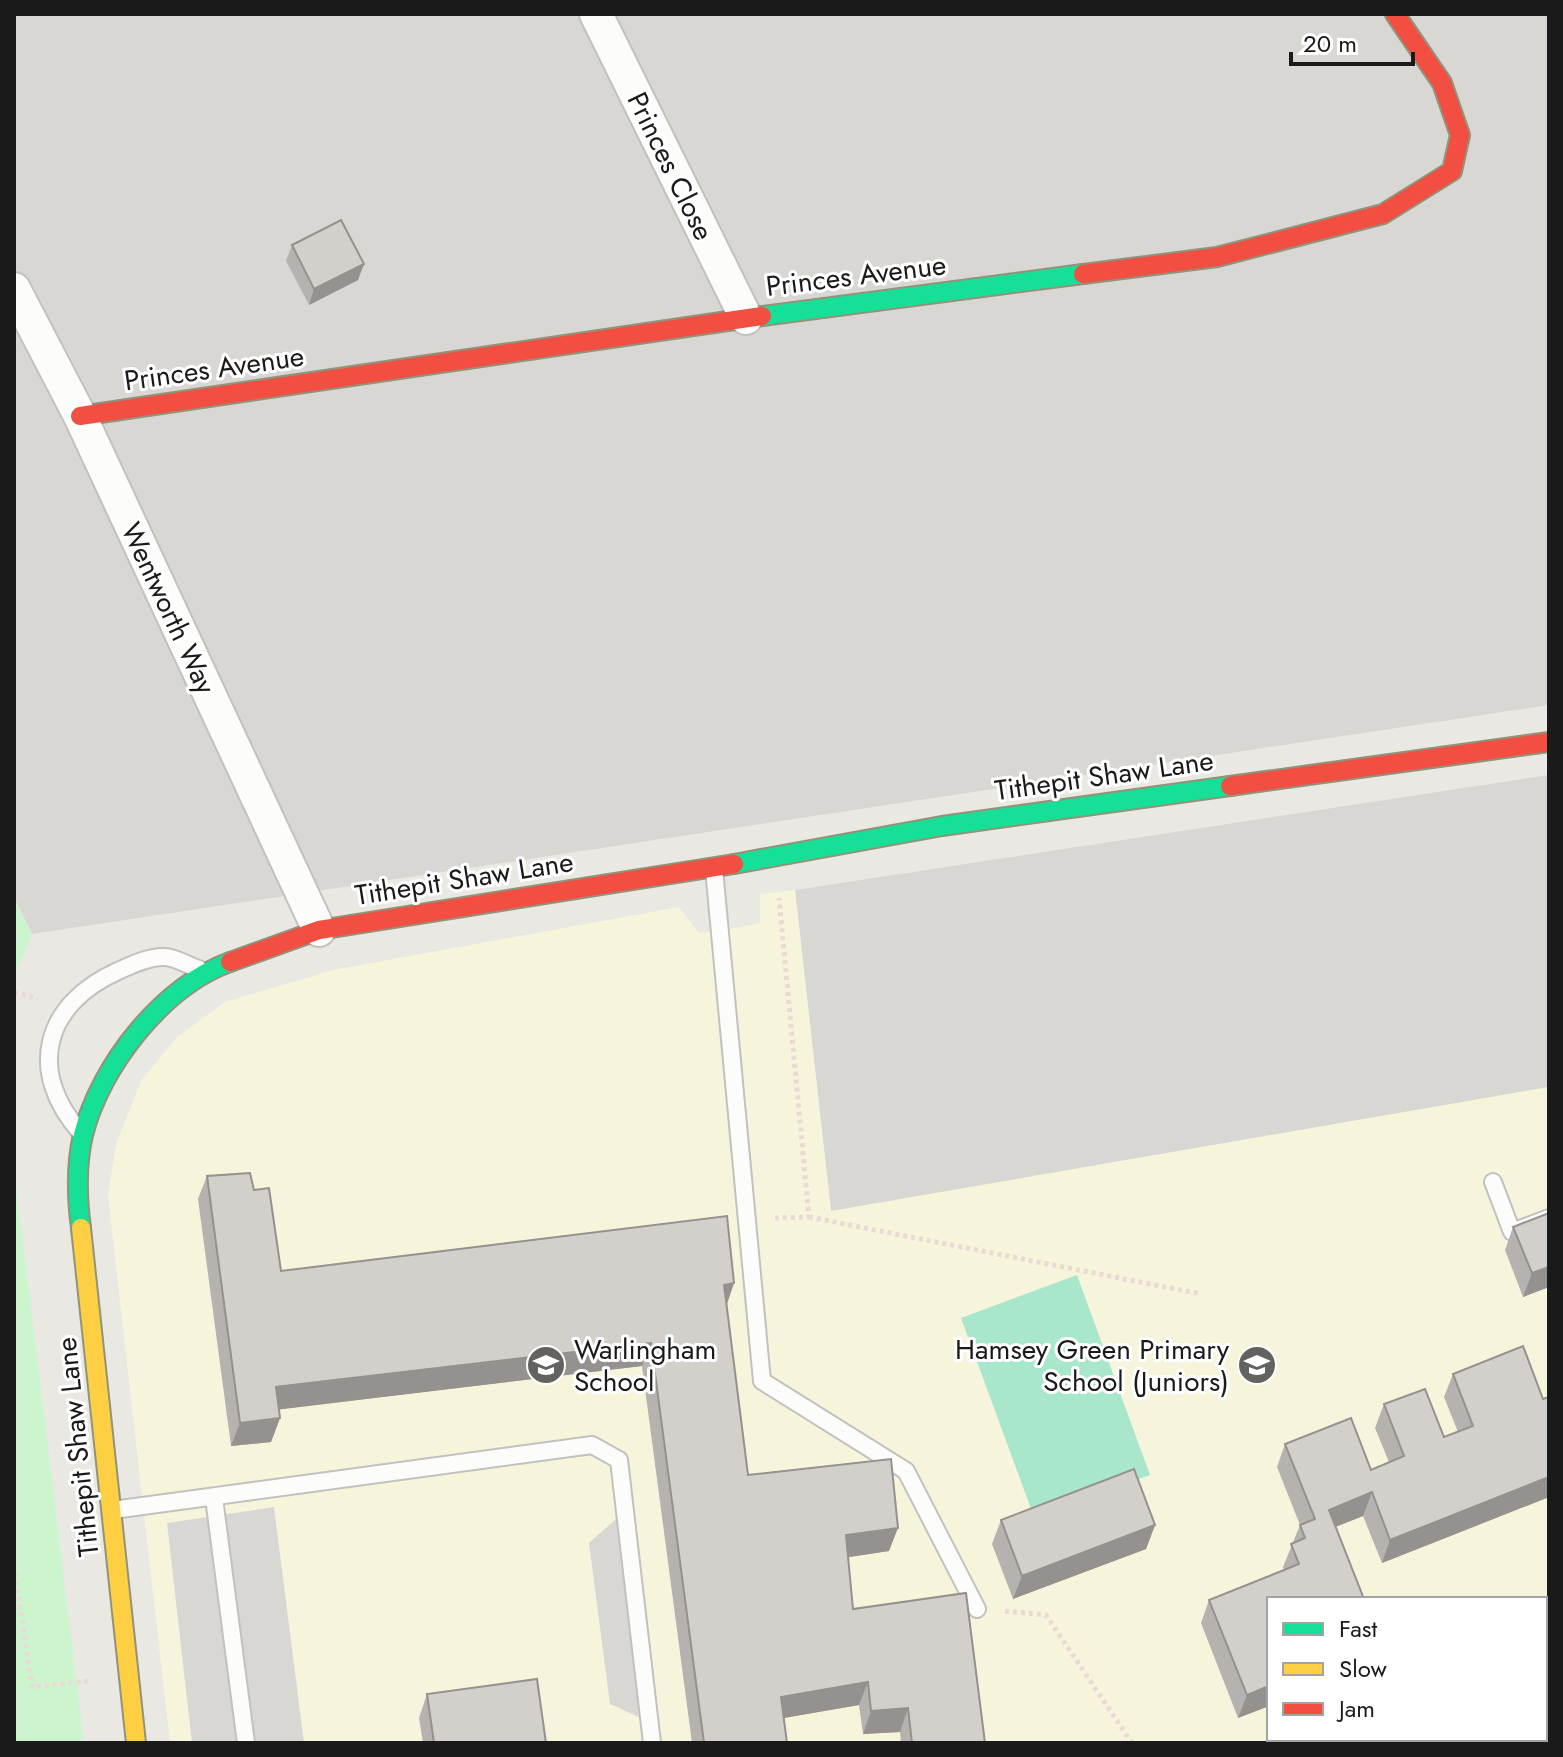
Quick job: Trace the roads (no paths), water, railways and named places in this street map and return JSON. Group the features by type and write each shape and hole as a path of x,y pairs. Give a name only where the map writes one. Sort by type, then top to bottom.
{"street":[{"name":"Princes Close","path":"596,14 746,318"},
{"name":"Princes Avenue","path":"80,416 746,318 1217,257 1383,214 1452,171 1460,135 1442,83 1395,14"},
{"name":"Wentworth Way","path":"14,289 80,416 319,930"},
{"name":"Tithepit Shaw Lane","path":"136,1743 77,1195 83,1135 112,1067 160,1006 204,971 319,930 714,868 942,826 1549,742"}],"lane":[{"path":"714,868 762,1381 906,1471 977,1609"},
{"path":"83,1135 63,1112 49,1082 50,1042 66,1008 91,983 132,964 165,957 204,971"},
{"path":"1493,1182 1512,1232 1549,1218"},
{"path":"112,1510 592,1445 619,1460 652,1743"},
{"path":"214,1498 246,1743"}],"place":[{"name":"Warlingham School","path":"546,1365"},
{"name":"Hamsey Green Primary School (Juniors)","path":"1257,1365"}]}
